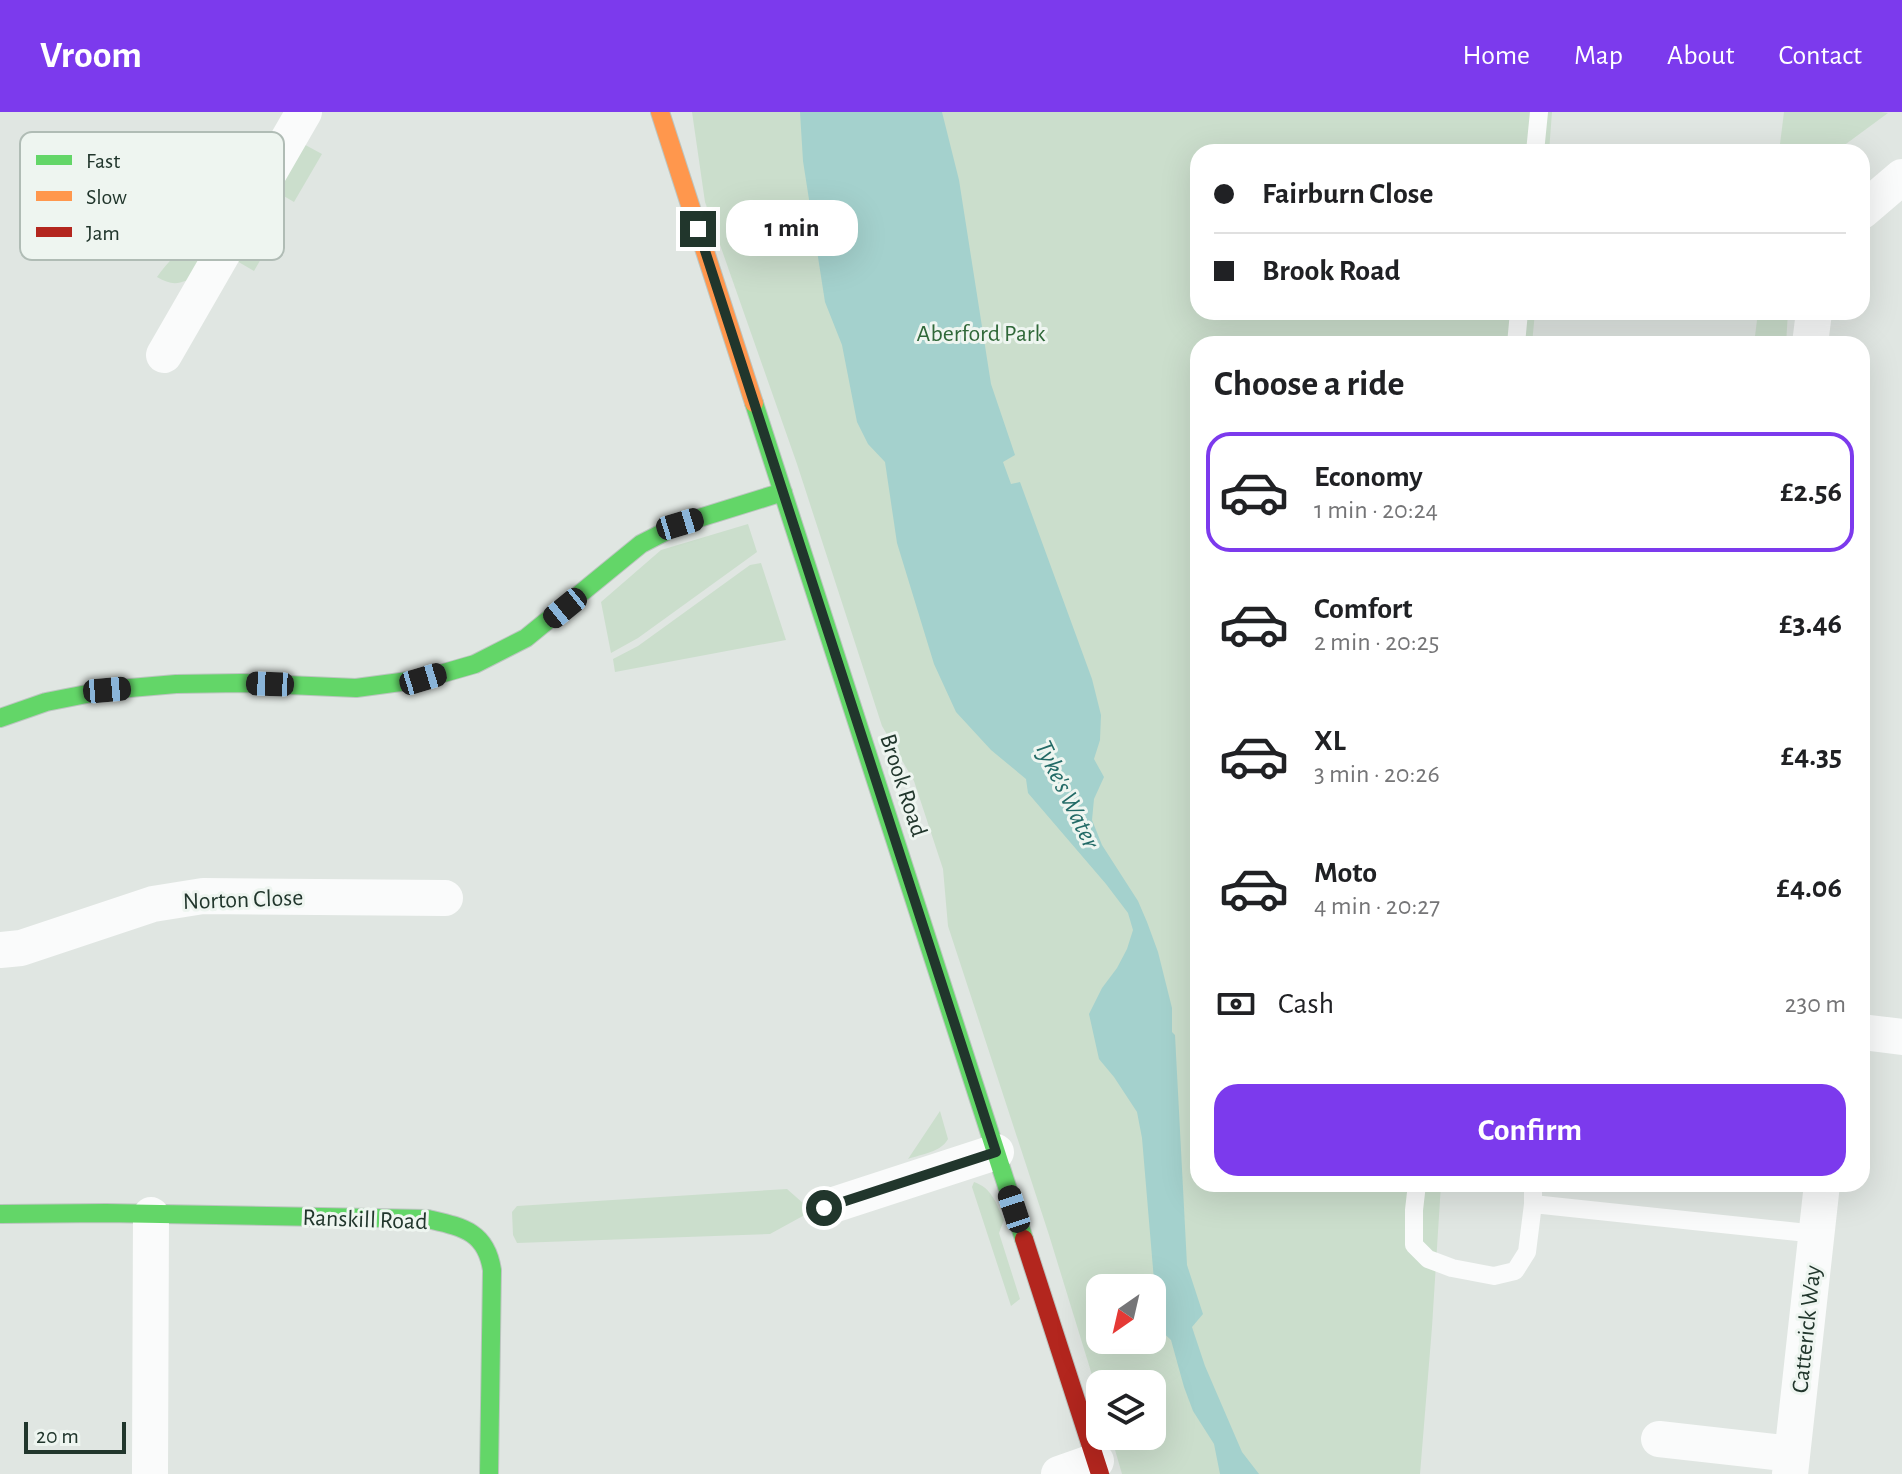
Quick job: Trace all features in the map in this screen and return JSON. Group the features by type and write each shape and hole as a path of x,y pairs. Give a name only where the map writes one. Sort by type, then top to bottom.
{"street":[{"path":"284,147 304,112"},
{"name":"Brook Road","path":"660,112 1098,1468"},
{"path":"1870,204 1902,177"},
{"path":"164,355 219,260"},
{"path":"0,718 46,702 107,690 228,683 356,688 423,679 475,664 526,638 641,544 680,524 783,492"},
{"name":"Norton Close","path":"0,950 21,948 153,904 203,896 445,898"},
{"path":"1870,1033 1902,1037"},
{"path":"824,1208 996,1152"},
{"name":"Catterick Way","path":"1791,1464 1821,1192"},
{"name":"Ranskill Road","path":"0,1214 428,1219 473,1233 487,1248 492,1270 489,1474"},
{"path":"150,1474 151,1215"},
{"path":"1659,1439 1791,1464"},
{"path":"1059,1474 1098,1468"}],"lane":[{"path":"1536,144 1539,112"},
{"path":"1416,1192 1414,1245 1428,1259 1452,1268 1494,1276 1515,1271 1527,1252 1533,1192"},
{"path":"1533,1204 1817,1234"}],"green space":[{"name":"Aberford Park","path":"692,112 1552,112 1550,144 1190,144 1190,320 1534,320 1533,336 1190,336 1190,1192 1440,1192 1420,1474 1122,1474 1115,1450 1166,1450 1166,1370 1090,1370 948,926 943,869 914,781 882,726 797,464 705,202"},
{"path":"1784,112 1888,113 1846,144 1780,144"},
{"path":"298,141 322,154 294,202 284,196 284,164"},
{"path":"170,260 200,260 188,280 172,283 157,277"},
{"path":"235,260 260,260 254,271"},
{"path":"1757,320 1788,320 1786,336 1755,336"},
{"path":"748,524 757,552 638,638 611,653 601,602 661,550"},
{"path":"761,563 786,640 615,672 613,659 638,646 750,565"},
{"path":"940,1111 948,1139 936,1150 908,1159"},
{"path":"974,1182 989,1192 1004,1220 999,1233 1020,1299 1011,1306 972,1187"},
{"path":"787,1189 812,1211 770,1234 517,1243 513,1235 512,1212 517,1206"}],"water":[{"name":"Tyke's Water","path":"800,112 942,112 959,180 991,384 1015,455 1003,462 1011,484 1020,482 1092,679 1101,715 1100,740 1094,759 1104,777 1094,799 1092,820 1102,845 1138,901 1147,922 1172,1008 1187,1265 1203,1314 1192,1327 1205,1366 1242,1452 1259,1474 1220,1474 1214,1444 1193,1411 1171,1340 1166,1335 1166,1274 1153,1274 1137,1112 1099,1059 1089,1014 1127,949 1133,930 1128,913 1028,793 1026,779 991,750 956,712 934,664 897,543 885,462 868,444 857,422 842,345 825,302 803,161"}],"traffic: fast":[{"path":"754,403 1024,1239"},
{"path":"0,718 46,702 107,690 176,684 242,683 356,688 423,679 475,664 526,638 641,544 680,524 783,492"},
{"path":"0,1214 428,1219 462,1228 484,1247 492,1270 489,1474"}],"traffic: slow":[{"path":"660,112 754,403"}],"traffic: jam":[{"path":"1024,1239 1100,1474"}],"route":[{"path":"698,229 996,1152 824,1208"}]}
